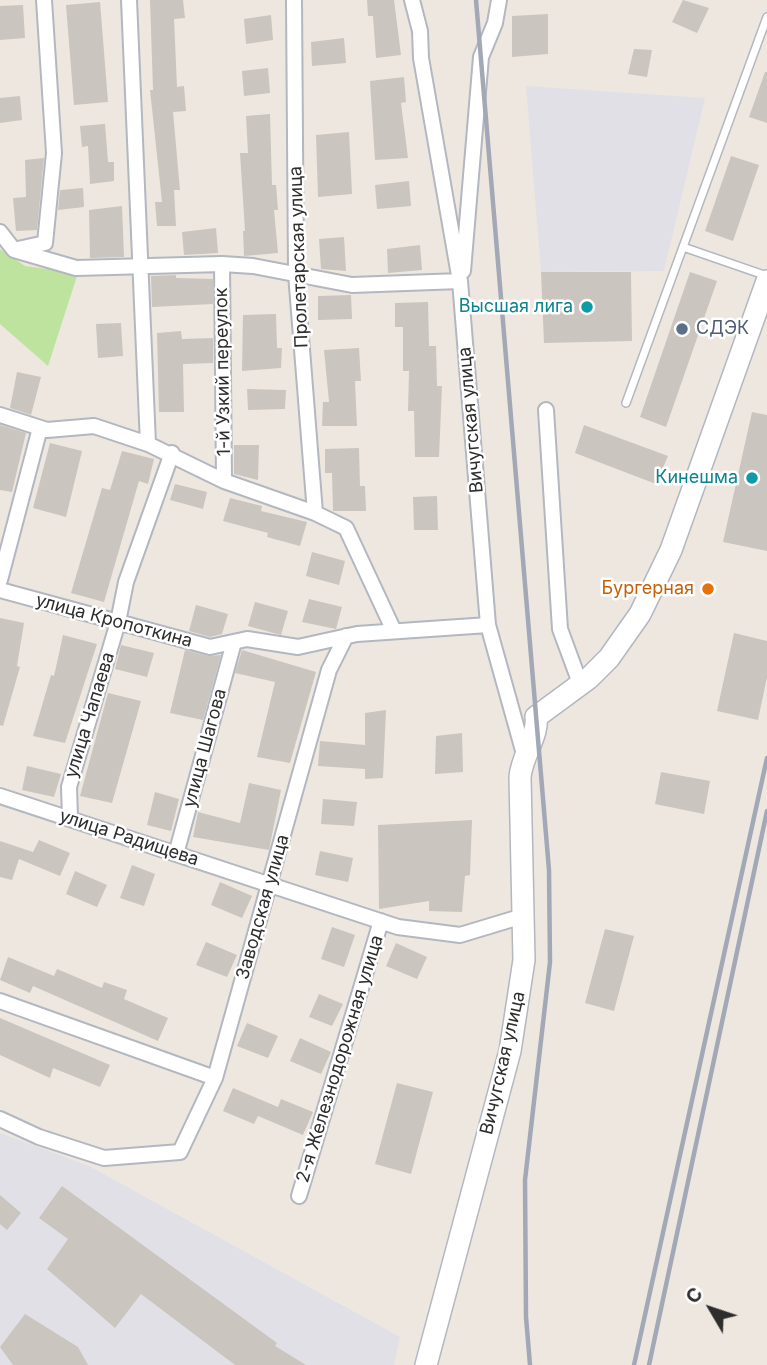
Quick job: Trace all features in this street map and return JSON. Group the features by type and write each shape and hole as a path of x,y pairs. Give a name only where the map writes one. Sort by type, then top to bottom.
{"main road":[{"name":"Вичугская улица","path":"426,1365 510,1051 524,960 520,777 524,754 538,730 536,717 581,686 609,658 640,614 671,550 767,282"}],"street":[{"path":"15,250 45,243 50,209 54,153 44,0"},
{"path":"129,0 148,444"},
{"name":"Пролетарская улица","path":"294,0 296,274 315,513"},
{"name":"Вичугская улица","path":"412,0 460,281 488,625 524,754"},
{"path":"461,298 481,57 495,23 499,0"},
{"path":"0,232 15,250 76,268 222,264 352,285 460,281"},
{"name":"1-й Узкий переулок","path":"222,264 224,481"},
{"path":"546,410 560,629 581,686"},
{"path":"0,415 40,428 94,426 172,453 224,481 315,513 346,528 394,631"},
{"path":"0,580 40,428"},
{"name":"улица Чапаева","path":"69,818 69,787 118,622 126,582 172,453"},
{"name":"улица Кропоткина","path":"0,590 210,647 247,639 298,647 346,636 488,625"},
{"name":"Заводская улица","path":"0,1119 39,1137 104,1158 180,1153 215,1078 263,882 329,670 346,636"},
{"name":"улица Шагова","path":"176,853 234,642"},
{"name":"улица Радищева","path":"0,796 398,927 460,934 523,916"},
{"name":"2-я Железнодорожная улица","path":"299,1196 381,921"},
{"path":"0,1001 215,1078"}],"lane":[{"path":"626,403 767,17"},
{"path":"683,247 767,276"}],"shaded area":[{"path":"526,86 705,98 664,271 541,272"},
{"path":"0,1133 89,1166 400,1337 394,1365 0,1365"}],"green space":[{"path":"0,249 25,266 78,273 48,366 0,324"}],"building":[{"path":"150,0 183,0 185,18 174,19 177,87 184,86 186,111 173,112 180,190 174,190 176,226 157,226 155,202 162,202 150,90 153,90"},
{"path":"367,0 394,0 401,55 376,58 373,16 368,16"},
{"path":"683,0 709,8 697,33 672,22"},
{"path":"100,2 108,102 74,105 66,5"},
{"path":"23,5 25,38 0,40 0,6"},
{"path":"548,14 548,54 512,57 512,16"},
{"path":"271,15 273,40 246,44 244,19"},
{"path":"344,38 346,63 312,66 311,42"},
{"path":"634,49 652,50 647,77 628,74"},
{"path":"268,68 270,93 244,96 242,71"},
{"path":"767,72 767,123 749,117"},
{"path":"404,77 406,102 401,103 408,158 375,160 370,81"},
{"path":"20,96 22,120 0,123 0,98"},
{"path":"270,114 272,185 276,185 278,210 274,210 278,253 244,256 240,153 248,153 246,116"},
{"path":"105,124 108,162 114,162 114,181 90,184 88,146 82,147 80,126"},
{"path":"349,132 352,194 318,197 316,135"},
{"path":"731,156 759,165 733,241 705,231"},
{"path":"44,158 37,230 16,231 13,198 26,197 25,160"},
{"path":"409,181 411,206 377,209 375,185"},
{"path":"83,188 84,207 58,210 60,190"},
{"path":"122,206 124,257 90,258 89,210"},
{"path":"216,228 218,253 184,255 182,232"},
{"path":"344,237 346,271 321,269 319,239"},
{"path":"420,245 422,270 388,273 387,249"},
{"name":"Высшая лига","path":"541,272 631,272 632,341 544,343"},
{"path":"690,272 717,281 666,427 640,417"},
{"path":"176,275 176,278 213,279 213,304 152,307 151,276"},
{"path":"351,295 352,319 318,320 318,296"},
{"path":"428,302 429,346 436,346 437,386 442,386 439,457 415,457 414,411 408,411 409,371 403,371 403,327 395,327 395,303"},
{"path":"276,314 277,348 282,348 281,368 242,371 243,315"},
{"path":"121,323 123,356 98,358 96,324"},
{"path":"181,331 182,339 213,338 213,363 183,364 184,412 159,412 157,333"},
{"path":"359,348 361,381 355,381 357,426 322,426 323,402 329,402 324,350"},
{"path":"17,372 41,377 31,415 10,408"},
{"path":"247,389 286,390 285,409 248,410"},
{"name":"Кинешма","path":"752,412 767,415 767,551 723,542"},
{"path":"0,425 26,433 12,492 0,490"},
{"path":"584,425 668,456 656,484 575,453"},
{"path":"50,443 82,451 66,517 33,508"},
{"path":"234,445 259,445 258,480 234,474"},
{"path":"359,448 360,486 365,486 366,511 333,511 332,473 325,473 325,449"},
{"path":"122,451 154,459 148,484 139,481 104,602 71,593 102,488 110,490"},
{"path":"175,484 207,492 203,509 170,500"},
{"path":"437,496 438,530 414,530 413,497"},
{"path":"230,498 262,506 261,511 307,522 300,546 267,537 268,533 223,521"},
{"path":"312,552 345,561 339,585 306,576"},
{"path":"309,599 342,607 336,629 302,622"},
{"path":"255,602 288,611 281,635 248,626"},
{"path":"196,605 228,614 222,634 210,637 189,631"},
{"path":"0,618 24,623 17,666 20,667 3,726 0,725"},
{"path":"734,633 767,641 767,677 758,720 717,711"},
{"path":"63,635 97,644 65,743 33,736 51,675 54,676"},
{"path":"121,645 154,653 147,677 115,669"},
{"path":"185,650 208,656 221,655 203,720 170,713"},
{"path":"242,650 316,672 290,763 257,757 275,682 235,673"},
{"path":"108,693 141,701 112,803 80,796"},
{"path":"386,710 383,778 365,779 365,769 318,766 320,741 365,745 365,713"},
{"path":"462,733 463,772 435,774 436,736"},
{"path":"27,766 61,774 54,797 22,790"},
{"path":"661,772 710,781 704,814 655,804"},
{"path":"249,783 281,790 269,850 193,837 198,812 240,823"},
{"path":"155,792 179,799 171,831 147,825"},
{"path":"323,799 357,802 354,826 321,824"},
{"path":"472,820 470,875 465,876 462,912 429,911 429,901 379,909 378,825"},
{"path":"39,840 70,853 60,876 19,859 12,880 0,877 0,841 33,852"},
{"path":"320,851 353,858 348,882 315,875"},
{"path":"132,865 155,874 144,906 120,898"},
{"path":"75,871 107,885 97,907 66,894"},
{"path":"220,882 252,896 242,918 211,905"},
{"path":"332,927 355,935 344,967 321,959"},
{"path":"605,929 634,936 614,1011 585,1003"},
{"path":"206,942 237,955 227,977 196,965"},
{"path":"396,943 427,957 417,979 386,966"},
{"path":"8,957 54,976 57,969 102,988 104,982 127,990 124,999 168,1018 158,1041 33,986 30,993 0,980"},
{"path":"319,994 343,1004 332,1026 309,1017"},
{"path":"0,1018 110,1065 100,1087 53,1068 50,1078 0,1055"},
{"path":"247,1023 278,1036 268,1058 237,1046"},
{"path":"300,1038 331,1052 321,1074 290,1061"},
{"path":"397,1083 433,1092 411,1174 375,1164"},
{"path":"233,1088 278,1107 281,1099 313,1112 303,1135 258,1116 254,1124 223,1111"},
{"path":"62,1186 277,1343 275,1346 306,1365 235,1365 141,1294 115,1328 47,1269 68,1239 39,1218"},
{"path":"0,1195 21,1213 7,1230 0,1224"},
{"path":"25,1314 78,1347 88,1365 13,1365 0,1347"}],"railway":[{"path":"476,0 549,870 550,962 525,1180 526,1317 530,1365"},
{"path":"634,1365 767,758"},
{"path":"649,1365 767,811"}],"place":[{"name":"Высшая лига","path":"587,307"},
{"name":"СДЭК","path":"682,329"},
{"name":"Кинешма","path":"752,478"},
{"name":"Бургерная","path":"708,589"}]}
